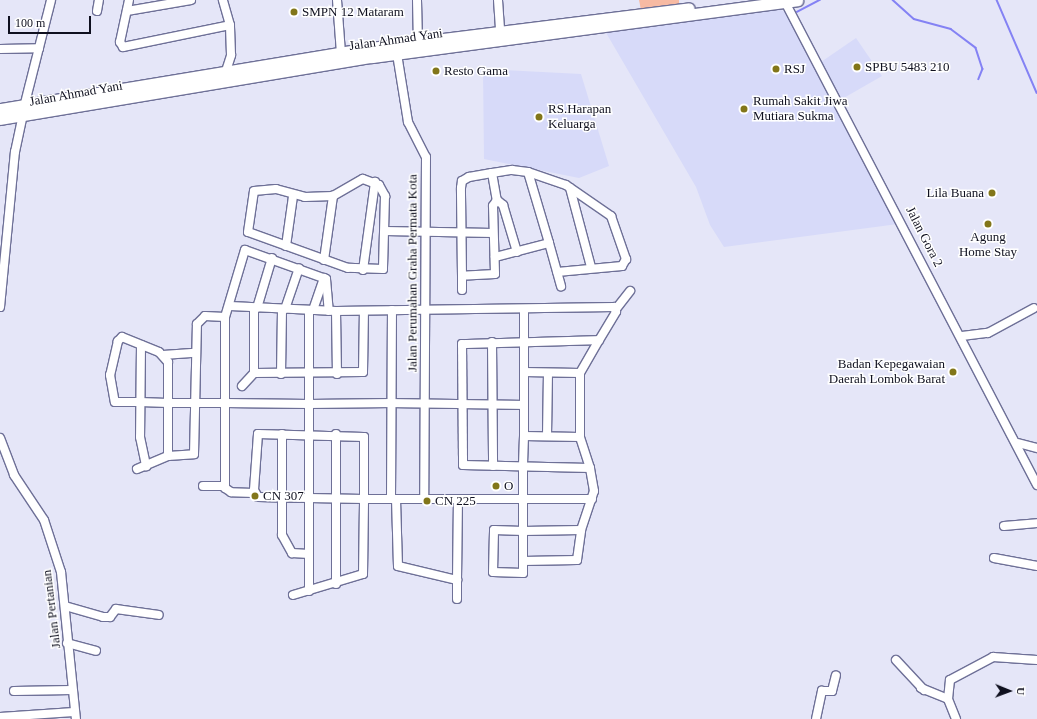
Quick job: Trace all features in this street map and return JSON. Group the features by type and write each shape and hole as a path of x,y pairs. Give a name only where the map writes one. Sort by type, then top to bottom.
{"highway":[{"path":"244,72 341,53 371,53 418,43 490,37 757,0"},
{"name":"Jalan Ahmad Yani","path":"0,119 23,112 227,77 244,72 371,53 397,54 490,37 789,1"},
{"path":"0,109 23,112"}],"street":[{"path":"0,307 15,152 23,112 51,0"},
{"path":"97,11 99,0"},
{"path":"129,0 121,46 230,25"},
{"path":"127,11 190,0"},
{"path":"223,0 230,25 231,55 227,77"},
{"path":"337,0 341,53"},
{"path":"417,0 418,43"},
{"path":"490,37 498,0"},
{"name":"Jalan Gora 2","path":"789,1 1018,443 1037,485"},
{"path":"0,49 39,48"},
{"name":"Jalan Perumahan Graha Permata Kota","path":"397,54 406,115 425,154 426,170 424,498"},
{"path":"528,172 561,286"},
{"path":"462,290 462,181 492,173 528,172 570,188 612,216 626,259 622,266 591,267 557,272"},
{"path":"462,276 493,275 495,257 493,233 497,200 492,173"},
{"path":"356,181 375,182 385,196 384,268 363,270 324,260 250,234 250,215 256,190 276,189 293,196 333,196 356,181"},
{"path":"363,270 375,182"},
{"path":"570,188 591,267"},
{"path":"286,246 293,196"},
{"path":"324,260 333,196"},
{"path":"497,200 502,203 517,252"},
{"path":"385,231 493,233"},
{"path":"495,257 549,243"},
{"path":"324,278 272,258 245,250 230,306 225,317 225,486 228,492 254,493 258,497 282,498 592,499"},
{"path":"242,386 254,373 255,308 272,258"},
{"path":"281,374 284,309 299,268"},
{"path":"309,591 309,374 311,310 324,278"},
{"path":"324,278 332,311 337,374"},
{"path":"523,561 577,560 581,530 592,499 594,481 580,436 580,373 600,340 616,309 630,291"},
{"path":"230,306 332,311 524,311 616,309"},
{"path":"962,336 988,333 1034,308"},
{"path":"392,310 394,499 398,566 457,580"},
{"path":"254,373 337,374 363,372 364,311"},
{"path":"524,311 523,405 524,436 523,467 523,499 523,531 523,561 520,575 493,572 493,531 523,531 581,530"},
{"path":"137,469 168,456 194,454 196,328 200,319 225,317"},
{"path":"195,353 164,355 120,338 110,375 113,401 168,403 392,403 523,405"},
{"path":"590,468 462,464 460,347 465,343 600,340"},
{"path":"492,342 493,466"},
{"path":"141,345 140,443 146,466"},
{"path":"164,355 168,362 168,456"},
{"path":"524,372 580,373"},
{"path":"547,436 548,373"},
{"path":"254,493 255,437 258,434 336,434 364,437 363,574 336,584 293,595"},
{"path":"282,434 283,538 292,553 309,554"},
{"path":"336,434 336,584"},
{"path":"524,436 580,436"},
{"name":"Jalan Pertanian","path":"0,438 14,475 47,525 63,577 67,643 73,668 72,690 75,716"},
{"path":"1018,443 1037,448"},
{"path":"203,486 225,486"},
{"path":"457,599 458,499"},
{"path":"1004,526 1037,523"},
{"path":"994,558 1037,566"},
{"path":"65,606 103,617 110,617 116,609 159,615"},
{"path":"67,643 96,651"},
{"path":"956,719 948,699 949,681 975,669 993,657 1037,660"},
{"path":"896,660 921,688 948,699"},
{"path":"816,719 822,691 832,690 836,675"},
{"path":"14,691 72,690"},
{"path":"0,717 75,716"}],"shaded area":[{"path":"639,0 679,0 679,5 641,10"},
{"name":"Rumah Sakit Jiwa Mutiara Sukma","path":"770,6 788,13 898,224 724,247 710,225 696,187 605,31"},
{"path":"856,38 882,76 842,99 821,62"},
{"name":"RS.Harapan Keluarga","path":"483,69 581,74 609,166 579,178 484,159"}],"waterway":[{"path":"797,12 820,0"},
{"path":"893,0 914,19 951,29 976,48 983,69 979,79"},
{"path":"997,0 1037,93"}],"place":[{"name":"SMPN 12 Mataram","path":"294,12"},
{"name":"SPBU 5483 210","path":"857,67"},
{"name":"RSJ","path":"776,69"},
{"name":"Resto Gama","path":"436,71"},
{"name":"Rumah Sakit Jiwa Mutiara Sukma","path":"744,109"},
{"name":"RS.Harapan Keluarga","path":"539,117"},
{"name":"Lila Buana","path":"992,193"},
{"name":"Agung Home Stay","path":"988,224"},
{"name":"Badan Kepegawaian Daerah Lombok Barat","path":"953,372"},
{"name":"O","path":"496,486"},
{"name":"CN 307","path":"255,496"},
{"name":"CN 225","path":"427,501"}]}
